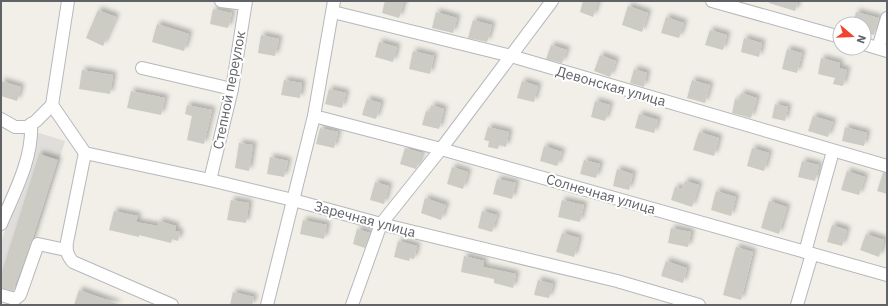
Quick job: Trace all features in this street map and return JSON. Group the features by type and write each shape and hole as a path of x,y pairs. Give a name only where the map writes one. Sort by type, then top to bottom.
{"street":[{"path":"1,119 15,127 27,127 34,123 52,105 68,1"},
{"path":"221,1 246,3"},
{"path":"352,305 382,224 441,149 552,1"},
{"path":"712,1 832,35"},
{"name":"Степной переулок","path":"210,180 232,89 246,3"},
{"path":"267,305 314,116 334,6"},
{"name":"Девонская улица","path":"334,6 887,166"},
{"path":"872,46 883,49 887,18"},
{"path":"142,68 232,89"},
{"path":"52,105 85,153 66,250 68,257 73,262 172,305"},
{"name":"Солнечная улица","path":"314,116 441,149 887,275"},
{"path":"1,224 23,169 32,137 34,123"},
{"path":"797,305 833,151"},
{"name":"Заречная улица","path":"85,153 210,180 293,200 382,224 617,281 699,305"},
{"path":"1,294 15,299 20,295 38,244 66,250"}],"shaded area":[{"path":"36,132 65,141 13,305 1,301 1,243"}],"building":[{"path":"385,1 404,1 399,18 382,13"},
{"path":"583,1 598,1 593,17 580,12"},
{"path":"769,1 798,1 795,11 769,3"},
{"path":"628,6 648,13 642,32 622,25"},
{"path":"213,9 232,13 228,28 210,24"},
{"path":"98,10 116,17 103,46 86,38"},
{"path":"436,12 457,18 453,33 432,28"},
{"path":"856,12 871,16 855,16"},
{"path":"872,16 879,18 874,35 872,34"},
{"path":"666,17 684,23 679,38 661,33"},
{"path":"473,20 492,25 487,42 468,38"},
{"path":"157,24 189,34 184,51 152,42"},
{"path":"710,30 727,35 723,50 705,45"},
{"path":"261,35 279,39 275,56 258,53"},
{"path":"744,38 762,43 759,57 741,52"},
{"path":"379,42 397,47 393,62 375,57"},
{"path":"551,45 567,50 562,63 546,59"},
{"path":"787,49 802,53 797,73 782,69"},
{"path":"413,51 434,56 430,74 409,69"},
{"path":"600,55 616,61 610,77 594,71"},
{"path":"821,58 840,63 839,68 847,70 843,86 833,84 835,78 818,74"},
{"path":"634,69 647,73 644,87 630,83"},
{"path":"82,70 113,75 110,94 79,89"},
{"path":"284,80 302,83 300,98 281,95"},
{"path":"692,80 710,85 705,103 687,98"},
{"path":"1,81 21,87 17,101 1,96"},
{"path":"522,81 538,86 534,102 517,98"},
{"path":"329,89 346,93 342,108 325,104"},
{"path":"131,91 165,98 161,115 127,108"},
{"path":"741,93 757,98 751,118 732,113 735,99 739,100"},
{"path":"367,99 381,103 376,119 362,115"},
{"path":"595,101 610,105 605,121 591,117"},
{"path":"775,104 788,107 785,121 772,118"},
{"path":"187,105 212,110 204,144 187,140 192,116 185,114"},
{"path":"431,105 444,109 439,129 422,125 426,111 430,112"},
{"path":"639,114 658,120 654,133 635,128"},
{"path":"813,116 833,122 828,137 808,131"},
{"path":"488,127 509,132 506,147 499,145 498,149 488,147 489,141 484,140"},
{"path":"845,127 867,133 864,146 842,141"},
{"path":"320,128 338,132 334,148 316,144"},
{"path":"699,132 719,138 714,156 693,150"},
{"path":"239,143 253,145 249,171 235,168"},
{"path":"544,146 562,152 557,166 540,161"},
{"path":"405,148 422,153 416,169 400,164"},
{"path":"752,148 769,153 764,171 747,166"},
{"path":"39,154 58,160 33,238 13,291 1,288 1,275"},
{"path":"270,157 288,161 284,177 267,174"},
{"path":"584,160 600,164 596,178 580,174"},
{"path":"802,161 819,165 815,181 798,177"},
{"path":"452,167 468,172 463,189 447,184"},
{"path":"617,169 633,174 629,190 613,186"},
{"path":"847,171 865,177 859,195 841,190"},
{"path":"883,173 887,173 887,194 877,191"},
{"path":"497,179 516,183 512,199 493,194"},
{"path":"685,181 699,185 692,207 671,200 675,187 682,189"},
{"path":"375,182 389,186 384,204 370,200"},
{"path":"716,191 736,197 731,216 711,210"},
{"path":"425,198 446,205 441,220 421,213"},
{"path":"231,200 249,203 246,223 227,220"},
{"path":"562,200 584,205 580,222 558,217"},
{"path":"769,201 787,207 779,234 761,228"},
{"path":"114,211 138,216 136,222 158,226 159,221 176,226 175,231 180,232 178,241 172,239 171,243 139,235 139,237 109,230"},
{"path":"482,211 497,215 492,232 478,228"},
{"path":"303,220 327,225 324,239 300,234"},
{"path":"832,225 847,230 842,246 827,242"},
{"path":"671,228 691,232 688,247 668,243"},
{"path":"357,229 370,233 365,248 353,244"},
{"path":"562,233 579,238 574,257 556,252"},
{"path":"866,234 884,240 879,257 860,250"},
{"path":"398,241 417,246 414,259 410,258 409,261 394,257"},
{"path":"736,247 753,252 741,300 723,295"},
{"path":"464,256 484,261 483,267 516,274 513,288 494,283 494,279 461,272"},
{"path":"666,261 687,268 683,283 661,276"},
{"path":"538,280 553,284 549,298 534,295"},
{"path":"79,290 118,304 74,305"},
{"path":"233,292 254,297 252,305 230,305"}]}
